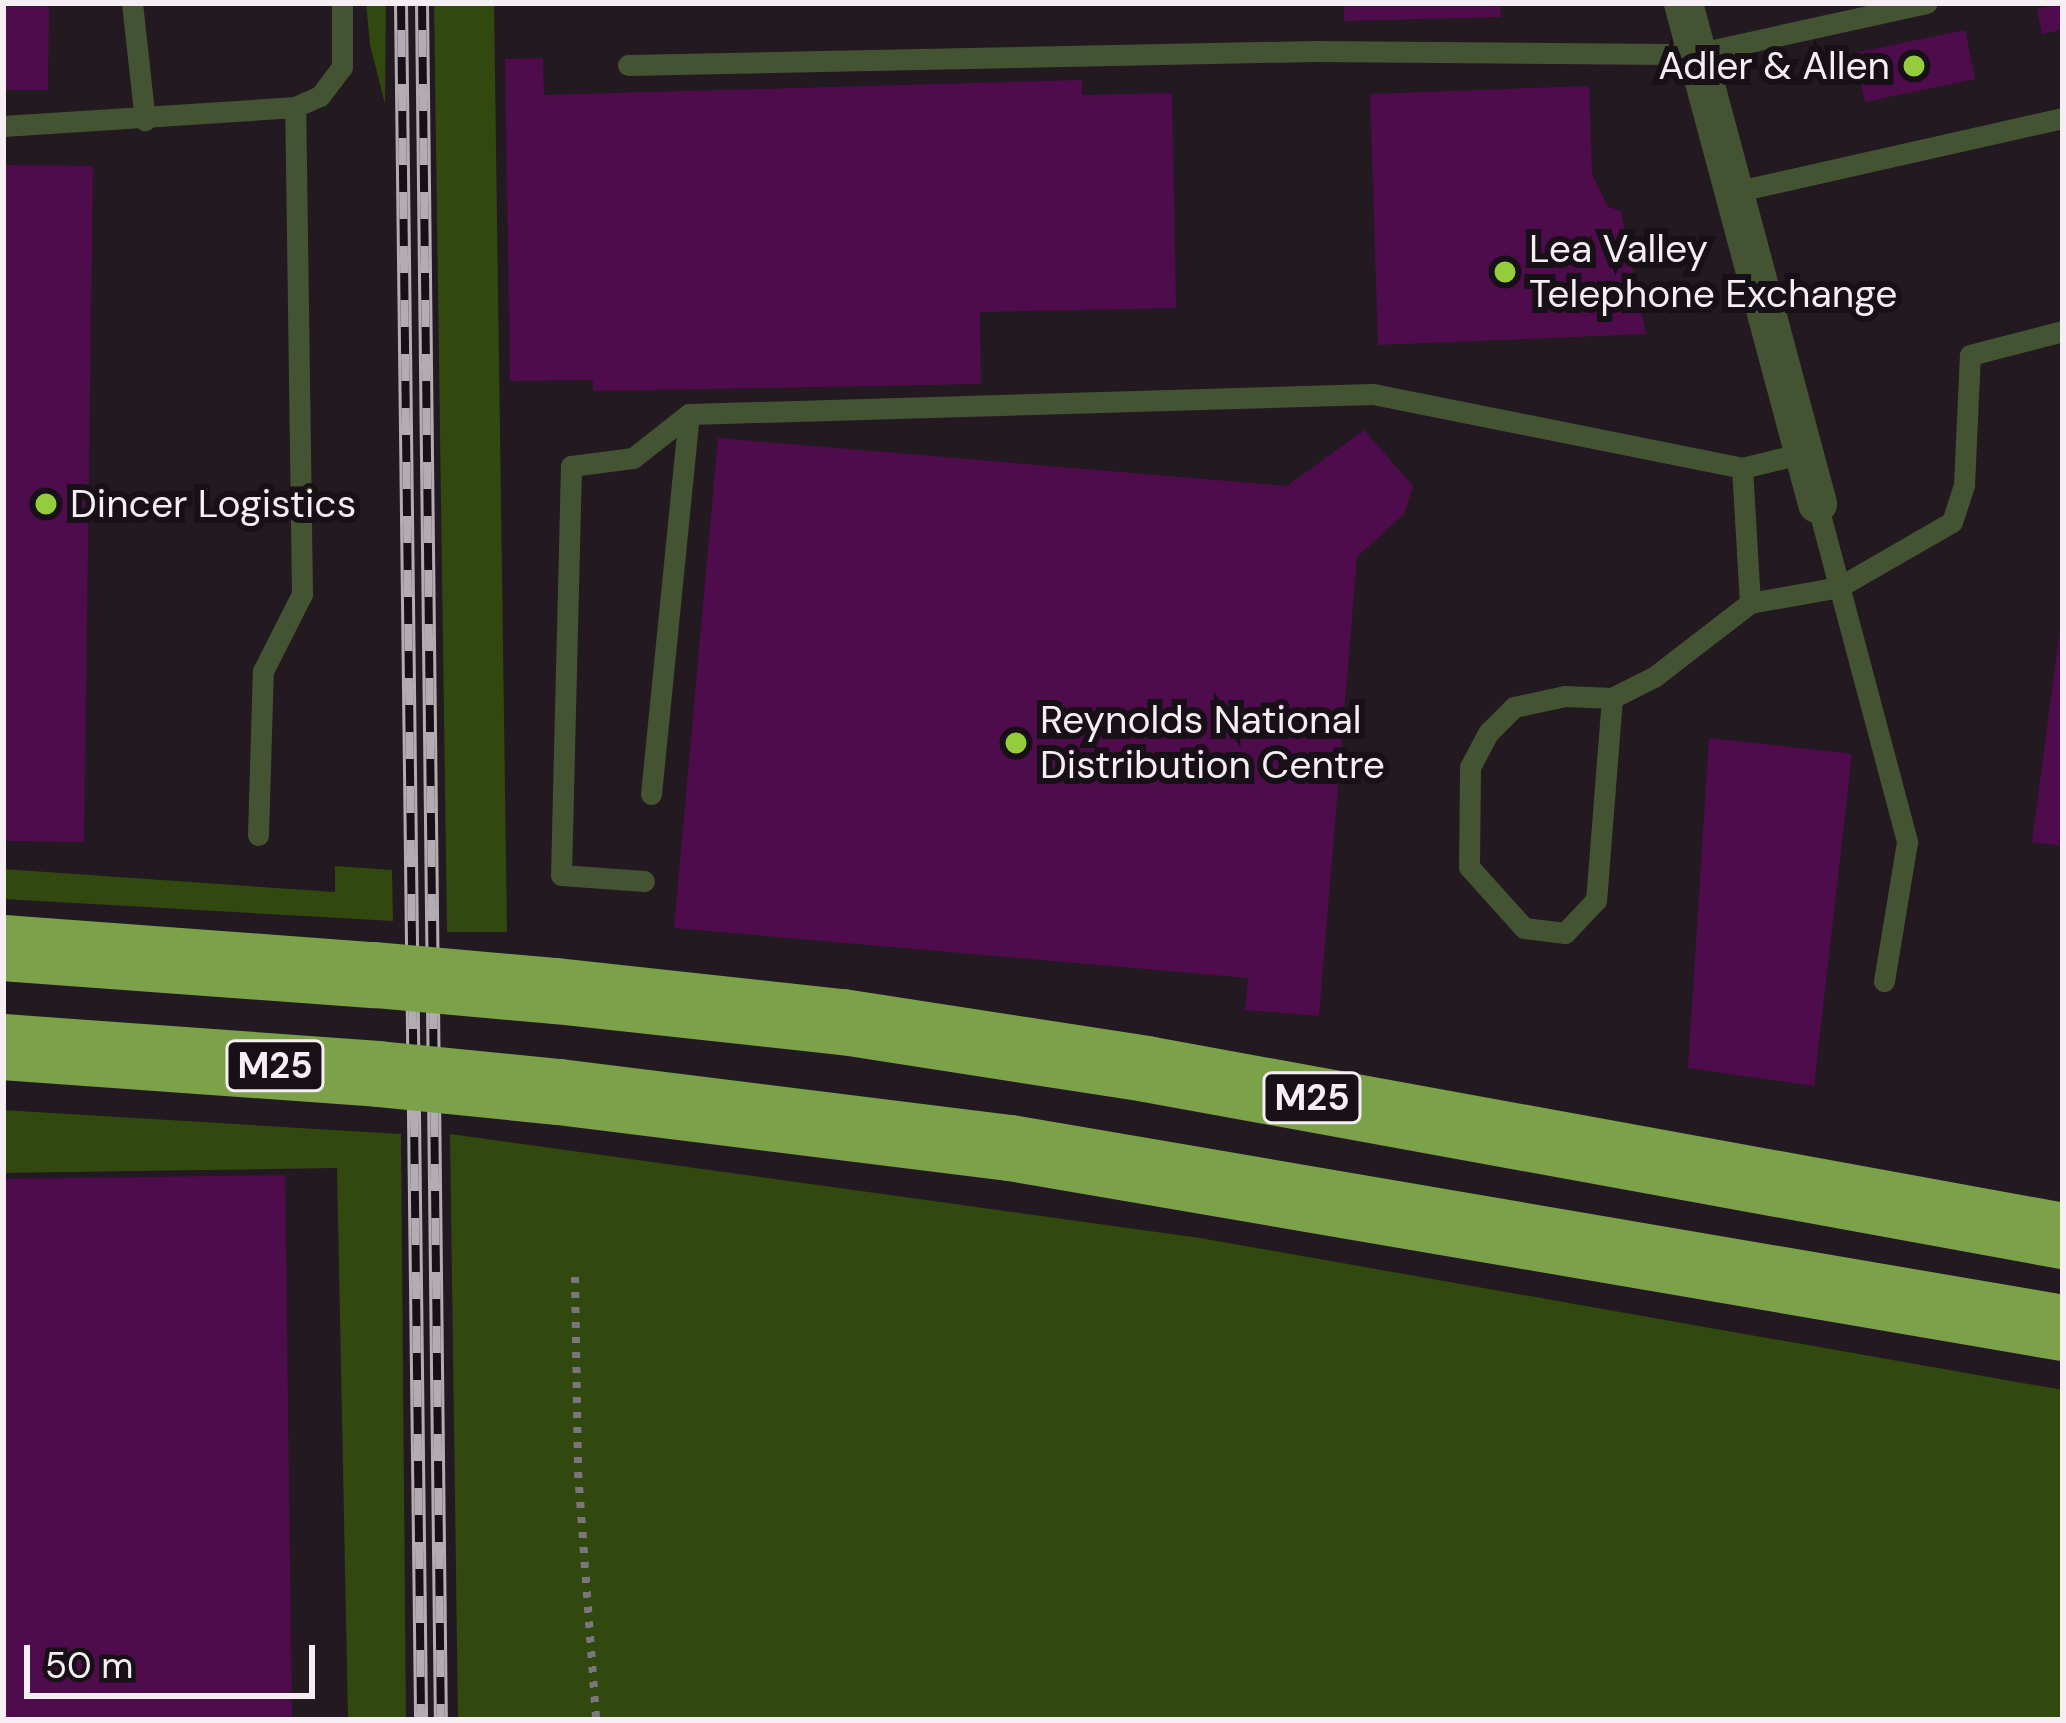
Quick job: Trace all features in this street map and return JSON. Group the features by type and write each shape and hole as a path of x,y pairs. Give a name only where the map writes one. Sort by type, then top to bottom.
{"highway":[{"name":"M25","path":"3,948 375,975 843,1022 1146,1069 2063,1236"},
{"name":"M25","path":"3,1047 559,1091 1010,1148 2063,1328"}],"street":[{"path":"1683,3 1817,503"}],"lane":[{"path":"133,3 146,120"},
{"path":"3,126 146,120 295,106 320,96 342,67 342,3"},
{"path":"628,64 1315,51 1695,54 1927,3"},
{"path":"258,835 263,671 302,594 295,106"},
{"path":"1734,192 2063,118"},
{"path":"1612,698 1597,900 1565,933 1524,928 1469,867 1470,767 1514,707 1564,696 1612,698 1654,677 1750,603 1839,586 1952,522 1964,484 1970,356 2063,332"},
{"path":"644,881 562,874 571,466 633,458 689,414 1373,394 1742,468 1804,453"},
{"path":"651,794 689,414"},
{"path":"1742,468 1750,603"},
{"path":"1817,503 1907,842 1884,982"}],"path":[{"path":"575,1276 578,1472 596,1720"}],"green space":[{"path":"366,3 386,3 385,104 370,45"},
{"path":"434,3 494,3 507,932 447,932"},
{"path":"335,866 392,870 393,921 3,899 3,869 335,892"},
{"path":"3,1110 401,1134 406,1720 348,1720 337,1168 3,1173"},
{"path":"450,1134 1200,1238 2063,1390 2063,1720 458,1720"}],"building":[{"path":"3,3 49,3 48,90 3,90"},
{"path":"1344,3 1500,3 1501,17 1344,21"},
{"path":"2063,3 2063,30 2042,34 2037,9"},
{"name":"Adler & Allen","path":"1965,30 1975,79 1865,102 1854,53"},
{"path":"543,58 544,95 1082,80 1082,95 1172,93 1176,308 980,312 981,384 593,391 593,380 510,381 505,59"},
{"name":"Lea Valley Telephone Exchange","path":"1589,86 1592,174 1608,207 1621,211 1646,334 1378,345 1370,94"},
{"name":"Dincer Logistics","path":"3,165 93,166 84,842 3,841"},
{"name":"Reynolds National Distribution Centre","path":"1364,430 1413,486 1404,514 1357,557 1319,1016 1245,1010 1248,978 674,928 718,438 1287,486"},
{"path":"2063,628 2063,846 2032,842"},
{"path":"1709,738 1852,754 1814,1086 1688,1068"},
{"path":"285,1175 292,1720 3,1720 3,1179"}],"railway":[{"path":"401,3 421,1720"},
{"path":"422,3 441,1720"}],"place":[{"name":"Adler & Allen","path":"1914,66"},
{"name":"Lea Valley Telephone Exchange","path":"1505,272"},
{"name":"Dincer Logistics","path":"46,504"},
{"name":"Reynolds National Distribution Centre","path":"1016,743"}]}
